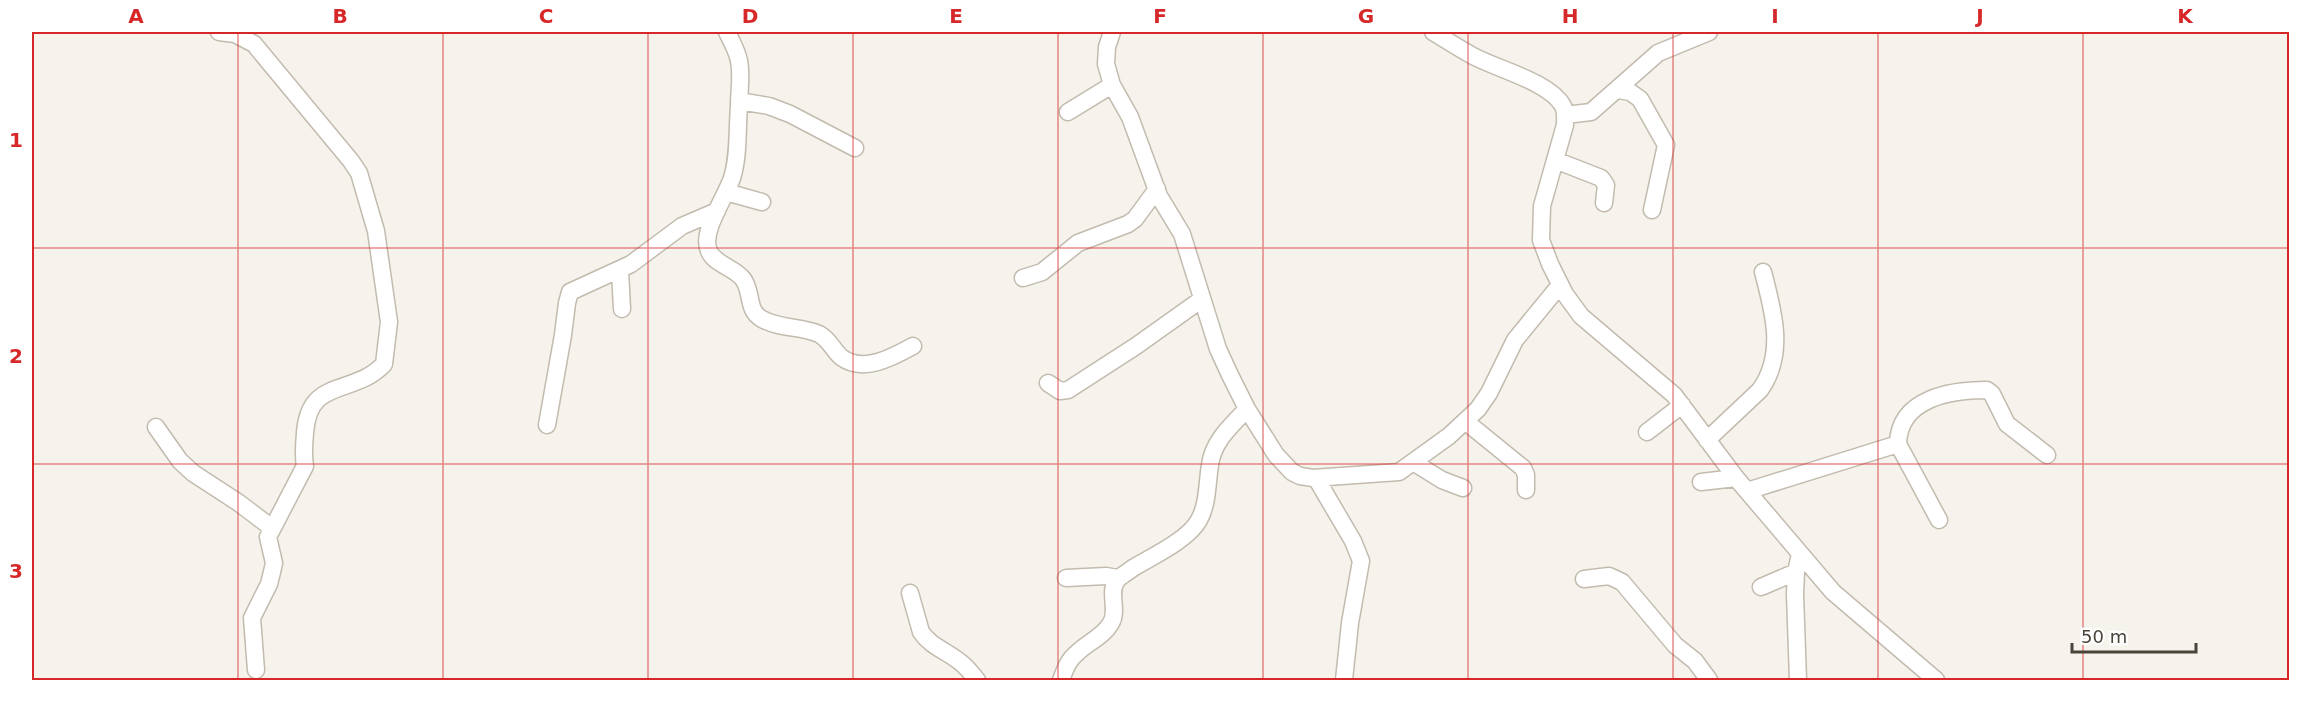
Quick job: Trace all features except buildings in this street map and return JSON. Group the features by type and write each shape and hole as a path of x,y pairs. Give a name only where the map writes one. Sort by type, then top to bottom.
{"street":[{"path":"219,32 235,34 254,44 351,161 358,173 376,231 389,322 384,364 366,379 316,399 306,417 303,458 305,466 268,537 274,563 269,584 252,618 256,670"},
{"path":"727,32 740,62 736,155 732,179 717,211 708,238 708,249 714,258 745,281 751,306 761,319 786,328 818,334 843,358 864,364 887,359 913,346"},
{"path":"1112,32 1107,47 1106,64 1112,85 1130,117 1168,213 1182,234 1218,349 1247,409 1276,455 1292,472 1300,476 1316,478 1399,472 1449,436 1478,409 1489,393 1515,340 1560,285"},
{"path":"1433,32 1474,56 1536,85 1553,95 1562,106 1565,125 1542,206 1541,240 1560,285 1581,316 1674,395 1742,484 1833,592 1936,681"},
{"path":"1565,115 1591,112 1658,53 1709,32"},
{"path":"1068,111 1112,85"},
{"path":"1617,90 1630,92 1640,99 1666,145 1652,210"},
{"path":"739,101 769,106 790,114 855,148"},
{"path":"1555,160 1603,179 1606,185 1604,204"},
{"path":"1023,278 1042,272 1078,243 1128,224 1135,219 1157,189"},
{"path":"726,192 762,202"},
{"path":"547,425 568,297 575,288 620,270 682,226 717,211"},
{"path":"620,270 622,309"},
{"path":"1707,440 1760,390 1767,380 1772,364 1776,334 1774,316 1762,272"},
{"path":"1048,383 1060,391 1068,390 1136,346 1202,299"},
{"path":"1939,520 1898,444 1898,438 1907,416 1929,399 1940,394 1987,390 1992,394 2007,424 2046,455"},
{"path":"1647,432 1682,405"},
{"path":"1061,681 1068,664 1077,653 1105,632 1116,615 1114,592 1118,578 1194,528 1203,509 1210,463 1217,444 1247,409"},
{"path":"1465,421 1523,468 1526,475 1526,490"},
{"path":"156,427 180,461 193,473 272,528"},
{"path":"1701,482 1742,484 1898,444"},
{"path":"1413,462 1448,483 1463,488"},
{"path":"1316,478 1353,541 1361,561 1350,623 1344,681"},
{"path":"1798,681 1796,572 1800,554"},
{"path":"1761,587 1796,572"},
{"path":"1066,578 1106,576 1118,578"},
{"path":"1584,579 1610,576 1622,582 1675,645 1695,661 1709,681"},
{"path":"910,593 924,637 934,646 963,663 977,681"}]}
